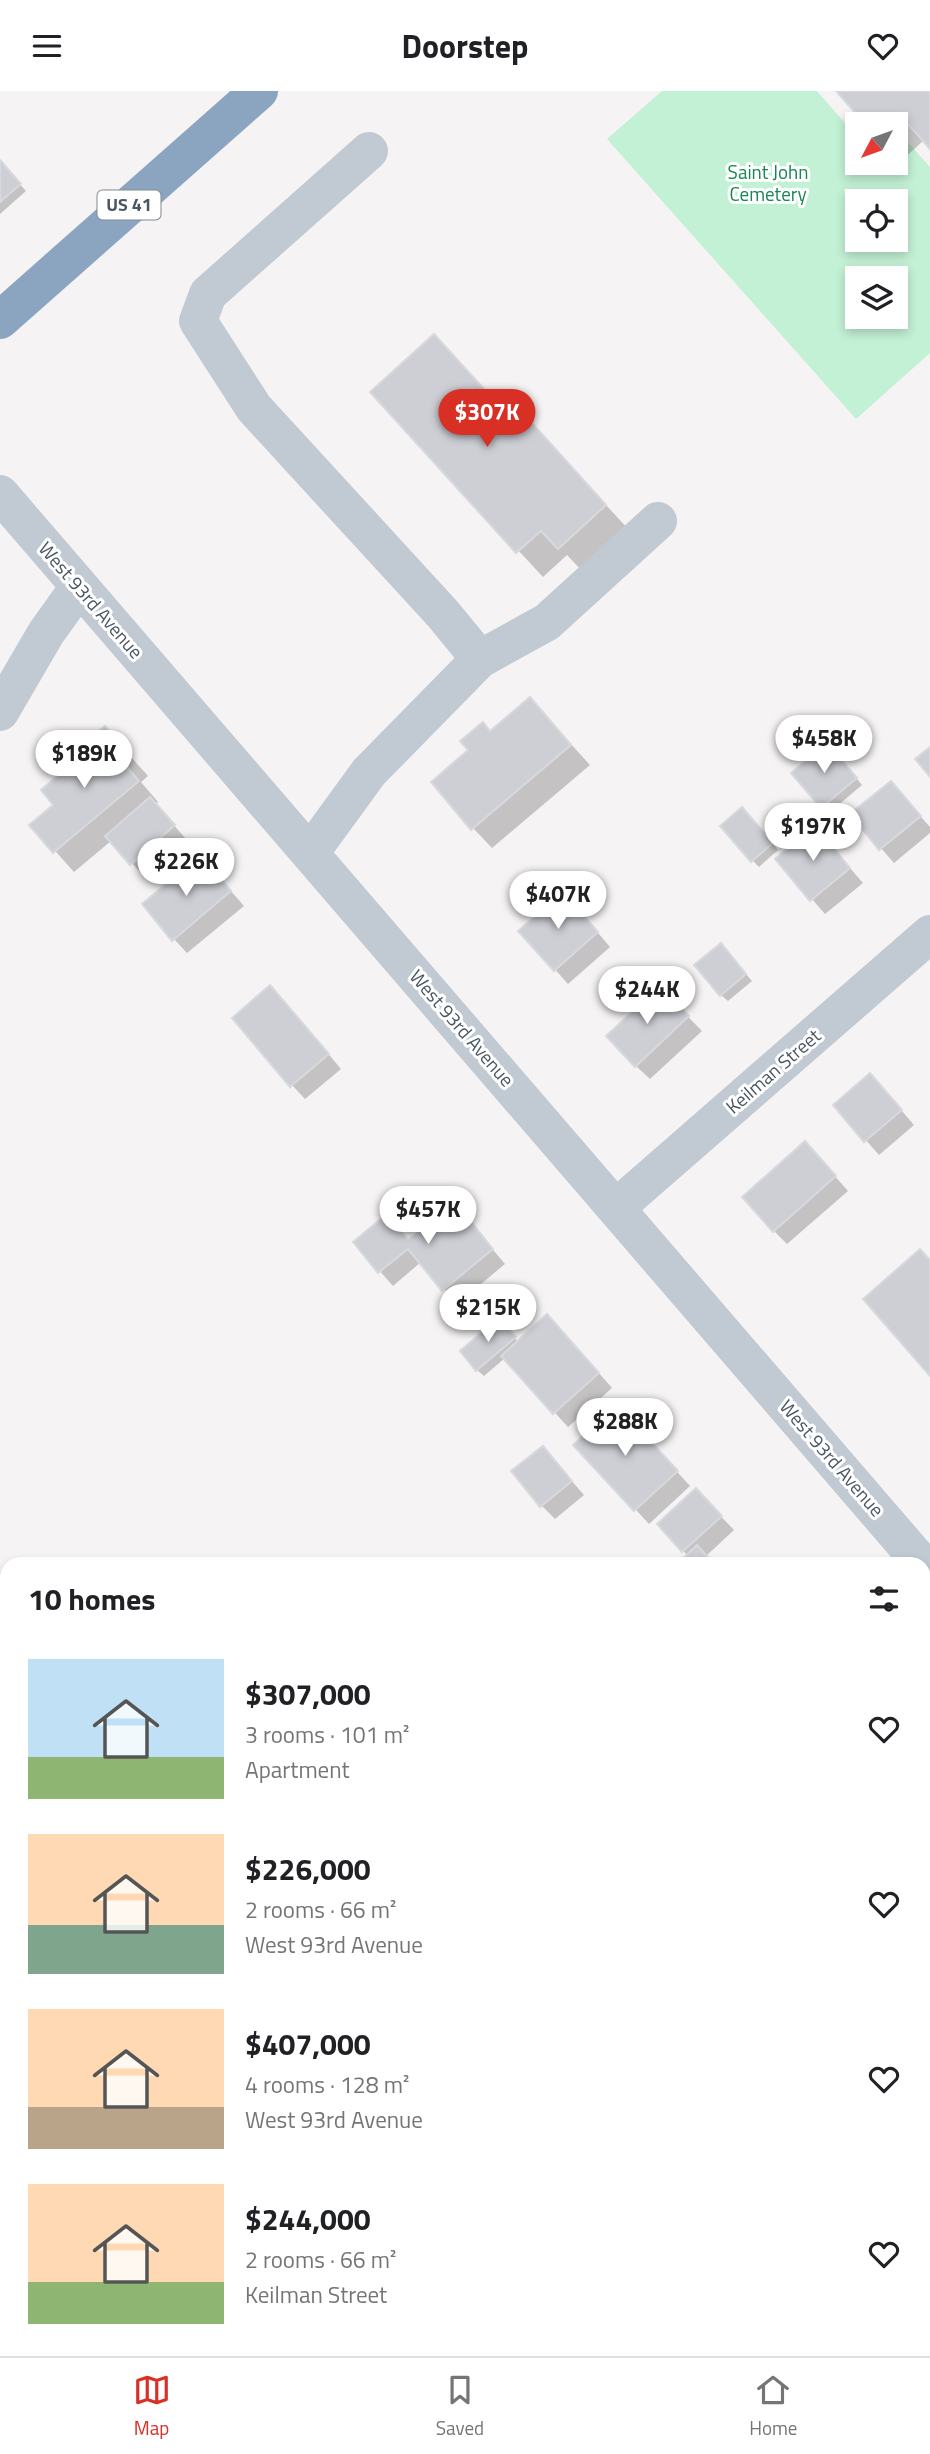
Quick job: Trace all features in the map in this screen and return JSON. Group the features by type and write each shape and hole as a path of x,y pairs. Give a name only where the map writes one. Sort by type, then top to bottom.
{"highway":[{"name":"US 41","path":"0,320 259,91"}],"street":[{"path":"369,151 208,294 198,321 254,408 443,614 480,659"},
{"name":"West 93rd Avenue","path":"0,494 916,1557"},
{"path":"310,853 369,772 480,659 547,622 658,521"},
{"path":"0,712 46,633 79,587"},
{"name":"Keilman Street","path":"617,1207 930,934"}],"green space":[{"name":"Saint John Cemetery","path":"662,91 817,91 845,123 845,175 908,175 908,142 930,167 930,353 856,419 607,139"}],"building":[{"path":"836,91 930,91 930,149 908,124 908,112 854,112"},
{"path":"0,160 21,184 0,202"},
{"path":"434,334 505,412 515,404 606,505 558,549 541,531 516,553 370,392"},
{"path":"530,697 571,745 471,830 431,782 468,750 460,741 483,722 490,731"},
{"path":"105,726 129,755 122,761 139,781 53,853 29,825 53,805 41,790 79,758 74,752"},
{"path":"827,743 857,778 821,808 791,773"},
{"path":"930,747 930,777 915,759"},
{"path":"891,781 921,816 879,850 850,814"},
{"path":"150,797 175,825 130,865 105,836"},
{"path":"742,807 773,843 751,862 720,826"},
{"path":"816,826 850,868 810,901 775,859"},
{"path":"201,855 231,891 172,941 142,904"},
{"path":"563,892 598,932 554,971 518,931"},
{"path":"721,943 746,974 720,996 694,965"},
{"path":"270,985 329,1054 290,1087 232,1018"},
{"path":"660,986 689,1016 635,1067 606,1036"},
{"path":"870,1073 902,1110 864,1142 833,1105"},
{"path":"805,1141 836,1176 773,1232 742,1197"},
{"path":"455,1202 493,1249 442,1291 408,1249 378,1273 353,1242 387,1214 408,1240"},
{"path":"920,1249 930,1260 930,1376 863,1299"},
{"path":"547,1314 599,1373 553,1414 501,1356"},
{"path":"499,1318 516,1337 476,1371 460,1351"},
{"path":"617,1405 678,1471 634,1511 573,1445"},
{"path":"543,1446 572,1481 540,1507 511,1471"},
{"path":"696,1488 722,1516 682,1552 657,1524"},
{"path":"697,1545 708,1557 684,1557"}]}
